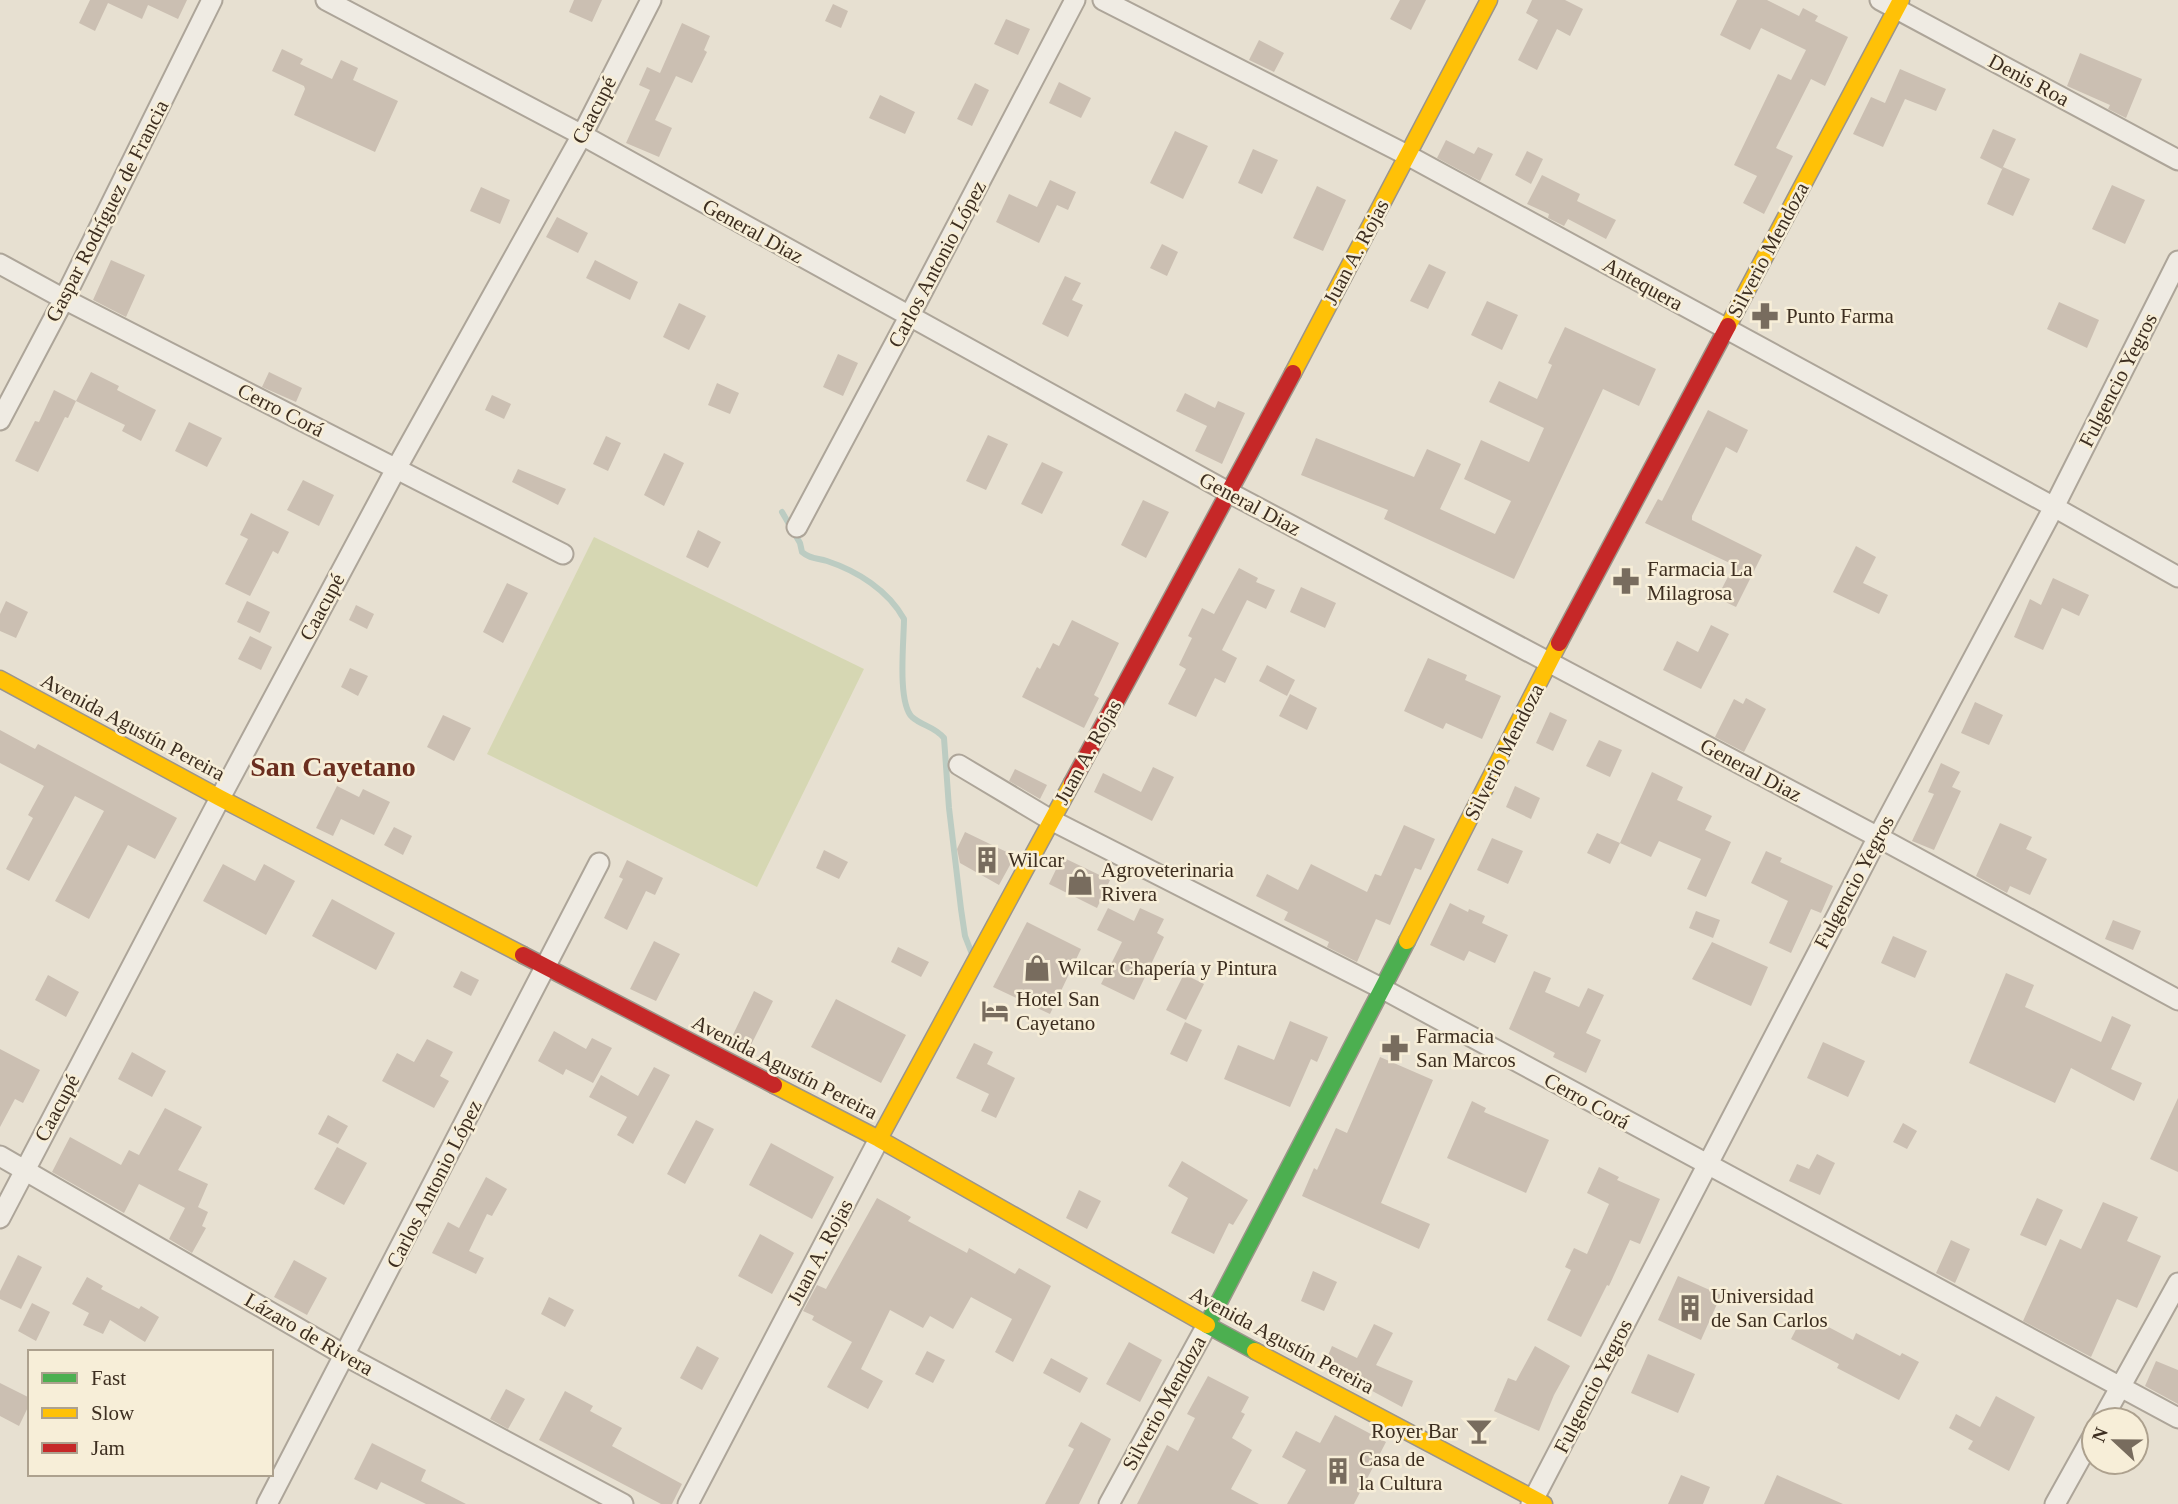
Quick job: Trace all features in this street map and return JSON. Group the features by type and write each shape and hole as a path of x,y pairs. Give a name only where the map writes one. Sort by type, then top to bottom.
{"main road":[{"name":"Juan A. Rojas","path":"879,1139 1230,493 1489,0"},
{"name":"Silverio Mendoza","path":"1207,1325 1383,989 1549,663 1726,329 1892,3"},
{"name":"Avenida Agustín Pereira","path":"0,679 220,798 879,1139 1207,1325 1536,1502"}],"street":[{"name":"Gaspar Rodríguez de Francia","path":"0,420 64,299 212,0"},
{"name":"General Diaz","path":"326,0 582,135 1230,493 1878,836 2178,1000"},
{"name":"Caacupé","path":"0,1218 220,798 396,469 582,135 651,0"},
{"name":"Carlos Antonio López","path":"797,527 1075,0"},
{"name":"Antequera","path":"1102,0 1407,155 2178,577"},
{"name":"Denis Roa","path":"1892,3 2178,160"},
{"name":"Fulgencio Yegros","path":"1536,1502 1878,836 2054,507 2178,261"},
{"name":"Cerro Corá","path":"0,264 563,554"},
{"name":"Cerro Corá","path":"959,765 1051,820 1383,989 2178,1418"},
{"name":"Carlos Antonio López","path":"267,1504 599,863"},
{"name":"Juan A. Rojas","path":"688,1504 879,1139"},
{"name":"Lázaro de Rivera","path":"0,1156 346,1356 622,1504"},
{"path":"2110,1406 2178,1283"},
{"name":"Silverio Mendoza","path":"1109,1504 1207,1325"},
{"path":"2055,1504 2080,1459"}],"green space":[{"path":"594,537 864,669 757,887 487,754"}],"building":[{"path":"90,0 187,0 178,19 148,5 142,19 108,3 95,31 79,23"},
{"path":"574,0 602,0 592,22 569,12"},
{"path":"1400,0 1426,0 1411,30 1390,19"},
{"path":"1532,0 1565,0 1583,9 1570,36 1557,29 1537,70 1518,60 1538,20 1526,13"},
{"path":"1737,0 1767,0 1799,16 1803,8 1818,16 1815,21 1848,37 1825,86 1811,79 1776,148 1793,156 1764,214 1743,203 1757,176 1734,165 1778,74 1791,80 1806,50 1761,28 1750,50 1720,35"},
{"path":"833,4 848,11 841,28 825,21"},
{"path":"1006,19 1030,29 1018,55 994,44"},
{"path":"682,23 710,36 704,50 707,52 692,83 676,76 655,120 672,128 659,157 626,143 650,90 639,85 647,67 660,73"},
{"path":"1259,40 1284,53 1274,72 1249,60"},
{"path":"282,49 303,59 300,64 332,79 341,60 358,68 353,80 398,101 375,152 294,115 305,89 304,86 272,71"},
{"path":"2080,53 2142,79 2126,118 2108,109 2110,105 2067,86"},
{"path":"1900,69 1946,89 1936,111 1905,99 1883,147 1853,134 1871,97 1885,103"},
{"path":"1059,82 1091,98 1081,118 1049,103"},
{"path":"975,83 989,90 972,126 957,119"},
{"path":"880,95 915,112 905,134 869,118"},
{"path":"1993,129 2016,139 2002,169 1980,158"},
{"path":"1175,131 1208,146 1183,199 1150,183"},
{"path":"1446,140 1474,154 1478,147 1493,154 1480,181 1437,158"},
{"path":"1253,149 1278,160 1262,194 1238,183"},
{"path":"1527,151 1543,159 1531,184 1515,175"},
{"path":"2003,167 2030,179 2013,216 1987,204"},
{"path":"1542,175 1580,194 1577,201 1616,220 1606,239 1568,219 1564,226 1548,218 1549,214 1527,204"},
{"path":"1050,180 1076,192 1068,210 1057,205 1039,243 996,222 1009,194 1037,207"},
{"path":"2112,185 2145,200 2125,244 2092,229"},
{"path":"1317,186 1346,200 1323,251 1293,238"},
{"path":"481,187 510,200 500,224 470,211"},
{"path":"557,217 588,233 578,253 546,237"},
{"path":"1162,244 1178,252 1167,276 1150,268"},
{"path":"111,260 145,275 126,317 93,300"},
{"path":"595,260 638,282 630,300 586,278"},
{"path":"1429,264 1446,272 1428,309 1410,301"},
{"path":"1065,276 1081,283 1072,300 1083,305 1068,337 1042,324"},
{"path":"1487,301 1518,315 1502,350 1471,335"},
{"path":"2059,302 2099,320 2087,348 2047,329"},
{"path":"679,303 706,316 689,350 663,337"},
{"path":"1565,327 1656,369 1639,406 1603,389 1514,579 1384,519 1388,510 1301,475 1316,438 1414,477 1427,449 1461,464 1440,509 1495,534 1511,501 1464,479 1481,440 1529,462 1544,428 1489,402 1499,381 1537,399 1552,365 1548,363"},
{"path":"838,354 858,363 843,396 823,387"},
{"path":"91,372 119,386 117,390 156,410 141,441 122,431 125,425 76,401"},
{"path":"269,372 302,388 296,402 262,387"},
{"path":"717,383 739,393 730,414 708,405"},
{"path":"54,390 76,401 68,418 65,417 38,472 15,461 35,421 39,422"},
{"path":"1185,393 1215,408 1218,401 1245,413 1222,464 1195,451 1207,426 1176,411"},
{"path":"492,395 511,404 504,419 485,410"},
{"path":"1708,410 1748,430 1737,453 1726,447 1692,516 1692,520 1762,555 1736,607 1717,598 1734,565 1645,523 1658,499 1662,501"},
{"path":"189,422 222,438 207,467 175,451"},
{"path":"988,435 1008,444 986,490 966,481"},
{"path":"606,436 621,443 608,471 593,464"},
{"path":"664,453 684,463 664,506 644,495"},
{"path":"1042,462 1063,472 1042,514 1021,504"},
{"path":"518,469 566,489 558,505 512,482"},
{"path":"303,480 334,495 319,526 287,510"},
{"path":"1143,500 1169,512 1146,558 1121,545"},
{"path":"251,513 289,532 278,554 273,551 250,596 225,584 248,539 240,535"},
{"path":"698,530 721,542 708,568 686,557"},
{"path":"1856,546 1876,557 1863,583 1888,595 1879,614 1833,592"},
{"path":"1239,568 1258,578 1256,582 1275,590 1266,609 1247,600 1222,650 1237,658 1225,683 1215,678 1196,717 1168,704 1186,669 1179,665 1192,638 1188,636 1202,608 1214,614"},
{"path":"2053,578 2089,595 2079,616 2062,608 2043,650 2014,637 2030,599 2041,605"},
{"path":"507,583 528,593 503,643 483,632"},
{"path":"1301,587 1336,603 1325,628 1290,612"},
{"path":"6,601 28,612 16,638 0,631 0,614"},
{"path":"247,601 270,612 260,633 237,622"},
{"path":"356,605 374,614 367,629 349,620"},
{"path":"1072,620 1119,643 1094,695 1099,698 1084,728 1022,697 1037,667 1040,669 1053,643 1059,646"},
{"path":"1711,625 1729,634 1701,689 1663,670 1677,641 1698,652"},
{"path":"250,636 272,647 261,670 238,659"},
{"path":"1428,658 1467,675 1465,680 1501,696 1482,739 1446,723 1443,729 1404,711"},
{"path":"1267,665 1295,680 1287,696 1259,681"},
{"path":"350,668 368,676 358,696 341,687"},
{"path":"1290,694 1317,708 1307,730 1279,716"},
{"path":"1746,698 1766,709 1744,752 1715,737 1734,699 1743,704"},
{"path":"1975,702 2003,715 1989,745 1961,733"},
{"path":"1550,712 1567,720 1553,751 1536,743"},
{"path":"443,715 471,728 454,761 427,747"},
{"path":"0,730 35,749 38,744 177,818 155,859 128,845 89,919 55,901 104,811 75,796 29,881 6,869 33,818 28,815 44,786 0,763"},
{"path":"1599,740 1622,750 1610,777 1586,766"},
{"path":"1941,763 1960,772 1952,787 1961,791 1934,850 1912,841 1934,794 1928,792"},
{"path":"1153,767 1174,777 1152,821 1094,792 1103,773 1141,792"},
{"path":"1015,769 1047,785 1040,799 1009,781"},
{"path":"1652,772 1683,787 1677,800 1712,816 1705,830 1731,842 1706,897 1687,889 1701,859 1659,841 1651,857 1620,843"},
{"path":"337,786 359,797 363,789 390,802 374,835 341,819 333,836 316,828"},
{"path":"1515,786 1540,798 1531,819 1506,807"},
{"path":"2000,823 2032,837 2026,849 2047,859 2030,895 2010,886 2007,893 1976,876"},
{"path":"1404,825 1435,839 1421,870 1415,868 1390,925 1376,919 1357,962 1327,947 1329,942 1284,920 1288,912 1256,896 1267,874 1298,890 1311,864 1367,892 1375,874 1381,876"},
{"path":"394,827 412,836 403,855 384,845"},
{"name":"Wilcar","path":"965,832 1015,856 999,885 960,863 957,849"},
{"path":"1597,833 1620,843 1610,864 1587,853"},
{"path":"1492,838 1523,851 1508,884 1477,870"},
{"path":"824,850 848,862 839,879 816,868"},
{"path":"1766,851 1782,858 1780,862 1833,886 1821,913 1811,909 1791,953 1769,943 1788,901 1751,883"},
{"name":"Agroveterinaria Rivera","path":"1062,857 1110,880 1097,908 1049,884"},
{"path":"627,860 663,878 655,895 646,891 627,930 604,918 623,879 619,877"},
{"path":"223,864 255,881 264,864 295,881 266,935 203,901"},
{"path":"332,899 395,933 376,970 312,936"},
{"path":"1450,903 1468,912 1469,909 1485,916 1482,923 1508,935 1495,963 1469,951 1464,961 1430,945"},
{"path":"1108,908 1134,921 1140,908 1164,919 1157,933 1164,937 1134,1000 1101,984 1122,942 1097,930"},
{"path":"1696,911 1720,920 1713,938 1689,928"},
{"path":"2113,920 2141,931 2133,950 2105,939"},
{"name":"Wilcar Chapería y Pintura","path":"1027,922 1081,949 1050,1014 993,987"},
{"path":"1893,936 1927,951 1915,978 1881,963"},
{"path":"654,941 680,954 656,1001 630,989"},
{"path":"1712,942 1768,967 1751,1006 1692,979"},
{"path":"898,947 929,962 921,977 891,962"},
{"path":"461,971 479,980 471,996 453,987"},
{"path":"1534,971 1551,978 1545,992 1579,1007 1588,988 1604,995 1586,1033 1601,1040 1586,1073 1553,1057 1555,1053 1509,1029"},
{"path":"2006,973 2034,985 2025,1007 2101,1042 2112,1016 2131,1025 2111,1069 2142,1083 2134,1101 2071,1068 2055,1103 1969,1063"},
{"path":"1184,974 1204,984 1186,1020 1166,1010"},
{"path":"48,975 79,992 66,1017 35,1000"},
{"path":"754,991 773,1001 747,1053 729,1043"},
{"path":"836,999 906,1035 881,1083 811,1047"},
{"path":"1290,1021 1328,1037 1317,1062 1311,1059 1290,1107 1224,1079 1238,1045 1274,1060"},
{"path":"1185,1022 1202,1030 1187,1062 1170,1054"},
{"path":"554,1031 586,1049 592,1038 612,1048 593,1083 566,1069 563,1075 538,1061"},
{"path":"427,1039 453,1052 440,1076 449,1081 434,1108 382,1081 397,1053 414,1062"},
{"path":"1823,1042 1865,1061 1848,1097 1807,1078"},
{"path":"974,1043 993,1052 987,1064 1015,1078 996,1118 981,1111 989,1094 956,1078"},
{"path":"0,1049 40,1070 23,1103 15,1099 0,1127"},
{"path":"132,1052 166,1071 152,1097 118,1079"},
{"path":"1380,1057 1433,1080 1381,1203 1430,1224 1419,1249 1302,1196 1336,1128 1347,1133"},
{"path":"654,1067 670,1075 633,1144 617,1135 627,1117 589,1097 601,1075 638,1096"},
{"path":"2178,1098 2178,1172 2150,1159"},
{"path":"1472,1101 1486,1108 1484,1112 1549,1140 1526,1193 1447,1158"},
{"path":"165,1108 202,1127 178,1170 208,1184 198,1207 208,1212 202,1226 206,1228 192,1253 169,1239 185,1208 139,1184 124,1213 52,1172 70,1137 121,1165 129,1150 139,1155"},
{"path":"328,1115 348,1126 338,1144 318,1134"},
{"path":"696,1120 714,1129 685,1184 667,1174"},
{"path":"1903,1123 1917,1131 1907,1149 1893,1142"},
{"path":"771,1143 834,1177 812,1219 749,1185"},
{"path":"337,1147 367,1163 344,1205 314,1189"},
{"path":"1817,1154 1835,1163 1820,1195 1789,1181 1797,1164 1809,1169"},
{"path":"1182,1161 1248,1200 1233,1225 1229,1223 1214,1254 1171,1233 1188,1198 1168,1186"},
{"path":"1599,1167 1619,1177 1617,1180 1660,1199 1640,1244 1630,1240 1581,1337 1547,1320 1571,1270 1565,1267 1574,1248 1587,1254 1609,1204 1587,1193"},
{"path":"486,1177 507,1189 492,1216 487,1214 469,1251 484,1258 476,1274 432,1253 448,1222 459,1228"},
{"path":"1079,1190 1101,1201 1087,1229 1066,1218"},
{"path":"877,1198 911,1217 908,1221 967,1253 969,1248 1015,1274 1019,1268 1051,1286 1013,1362 995,1352 1012,1319 971,1297 953,1329 930,1316 923,1328 890,1310 861,1369 883,1381 868,1409 827,1387 852,1342 812,1320 814,1316 803,1311 817,1285 826,1289"},
{"path":"2037,1198 2063,1210 2046,1246 2020,1235"},
{"path":"2103,1202 2138,1217 2127,1241 2161,1256 2137,1308 2117,1299 2091,1357 2023,1321 2060,1239 2081,1249"},
{"path":"760,1234 794,1253 772,1294 738,1276"},
{"path":"1951,1240 1970,1249 1955,1283 1936,1273"},
{"path":"18,1255 42,1267 21,1309 0,1299 0,1291"},
{"path":"294,1260 327,1278 307,1315 274,1297"},
{"path":"1313,1271 1337,1282 1324,1311 1301,1301"},
{"name":"Universidad de San Carlos","path":"1678,1276 1721,1295 1701,1340 1658,1320"},
{"path":"87,1277 103,1286 101,1289 159,1317 145,1342 110,1320 103,1334 83,1325 89,1313 72,1304"},
{"path":"549,1297 574,1310 565,1327 541,1314"},
{"path":"32,1303 50,1312 36,1341 18,1331"},
{"path":"1804,1314 1853,1340 1856,1333 1900,1356 1902,1353 1919,1362 1899,1400 1837,1368 1839,1364 1791,1339"},
{"path":"1374,1324 1393,1333 1376,1365 1413,1381 1402,1407 1324,1365 1332,1346 1357,1358"},
{"path":"1129,1342 1162,1360 1140,1402 1106,1384"},
{"path":"697,1346 719,1358 702,1390 680,1378"},
{"path":"1535,1346 1570,1366 1539,1431 1494,1411 1508,1378 1516,1381"},
{"path":"927,1351 945,1360 933,1383 915,1374"},
{"path":"1648,1354 1695,1374 1678,1413 1631,1393"},
{"path":"1051,1358 1088,1378 1080,1393 1043,1373"},
{"path":"2156,1361 2178,1370 2178,1404 2145,1386"},
{"path":"1208,1376 1249,1397 1241,1412 1245,1414 1232,1438 1252,1450 1231,1489 1259,1504 1137,1504 1167,1445 1178,1451 1195,1418 1187,1414"},
{"path":"0,1383 28,1397 28,1407 19,1426 0,1416"},
{"path":"506,1389 525,1399 508,1429 490,1419"},
{"path":"565,1391 593,1406 590,1411 622,1428 612,1446 682,1484 672,1504 661,1504 539,1440"},
{"path":"1996,1396 2035,1417 2009,1471 1968,1449 1973,1441 1949,1428 1956,1414 1980,1427"},
{"name":"Casa de la Cultura","path":"1335,1415 1386,1442 1354,1504 1287,1504 1306,1470 1282,1457 1296,1431 1320,1443"},
{"path":"1081,1422 1111,1439 1079,1504 1045,1504 1074,1449 1068,1446"},
{"path":"372,1443 426,1470 421,1481 466,1504 426,1504 381,1482 377,1490 354,1479"},
{"path":"1681,1475 1710,1487 1703,1504 1668,1504"},
{"path":"1777,1475 1843,1504 1764,1504"}],"waterway":[{"path":"782,512 800,543 802,552 838,565 871,583 889,599 904,619 904,698 912,717 944,738 961,909 965,936 972,954"}],"traffic: fast":[{"path":"1255,1351 1207,1325 1407,941"}],"traffic: slow":[{"path":"1293,373 1489,0"},
{"path":"1728,326 1901,0"},
{"path":"1407,941 1559,643"},
{"path":"0,679 220,798 523,955"},
{"path":"879,1139 1072,783"},
{"path":"774,1085 879,1139 1207,1325"},
{"path":"1255,1351 1544,1504"}],"traffic: jam":[{"path":"1559,643 1728,326"},
{"path":"1072,783 1293,373"},
{"path":"523,955 774,1085"}],"place":[{"name":"Punto Farma","path":"1765,316"},
{"name":"Farmacia La Milagrosa","path":"1626,581"},
{"name":"Wilcar","path":"987,860"},
{"name":"Agroveterinaria Rivera","path":"1080,882"},
{"name":"Wilcar Chapería y Pintura","path":"1037,968"},
{"name":"Hotel San Cayetano","path":"995,1011"},
{"name":"Farmacia San Marcos","path":"1395,1048"},
{"name":"Universidad de San Carlos","path":"1690,1308"},
{"name":"Royer Bar","path":"1479,1431"},
{"name":"Casa de la Cultura","path":"1338,1471"}],"district":[{"name":"San Cayetano","path":"333,766"}]}
